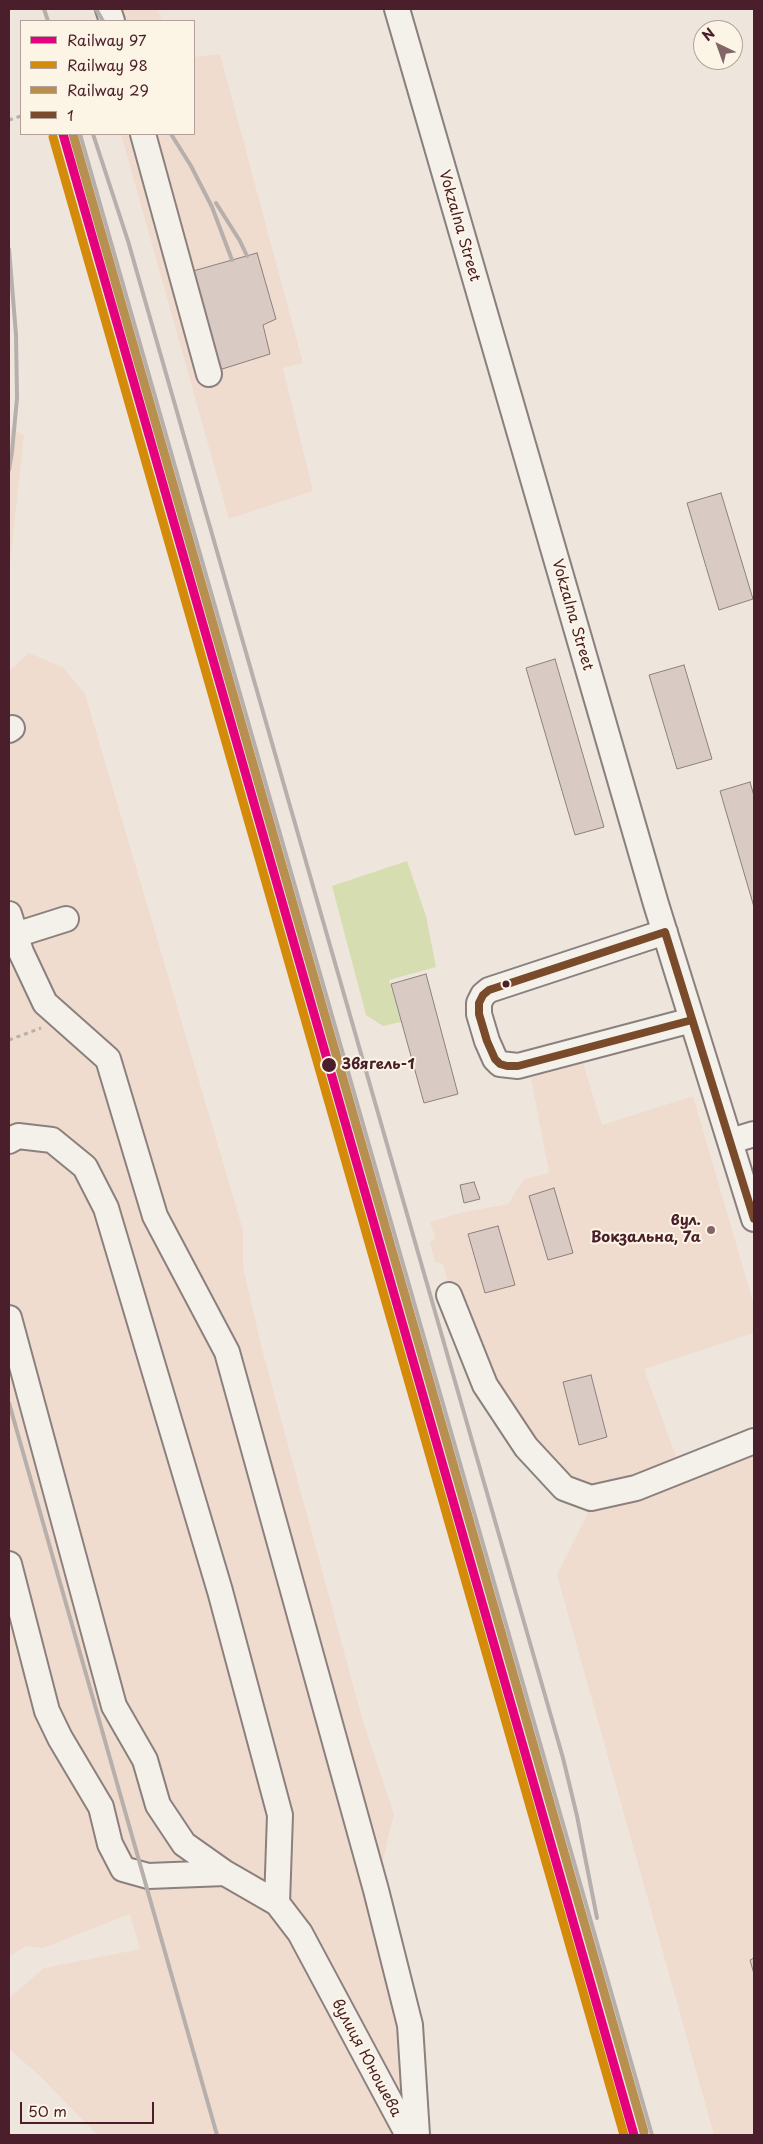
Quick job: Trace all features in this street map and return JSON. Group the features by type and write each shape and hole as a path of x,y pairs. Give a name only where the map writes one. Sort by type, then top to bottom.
{"street":[{"name":"Vokzalna Street","path":"396,9 665,932 754,1219"},
{"path":"143,135 209,374"},
{"path":"66,919 11,929 45,1003 108,1059 155,1216 227,1352 376,1890 410,2025 417,2135"},
{"path":"665,932 490,990 483,995 479,1014 487,1042 495,1059 500,1064 518,1066 692,1020"},
{"path":"731,1141 754,1134"},
{"path":"9,1141 18,1136 52,1140 85,1167 106,1208 220,1591 280,1815 277,1903 225,1873 184,1844 158,1805 145,1760 114,1706 9,1318"},
{"path":"449,1295 485,1385 526,1447 564,1488 590,1498 636,1488 754,1441"},
{"path":"9,1564 47,1711 60,1738 101,1807 110,1844 123,1869 148,1876 225,1873"},
{"name":"вулиця Юношева","path":"277,1903 300,1933 408,2135"}],"path":[{"path":"9,1040 38,1028 45,1028"}],"shaded area":[{"path":"108,9 158,9 162,20 112,20"},
{"path":"220,54 303,363 283,368 313,491 229,519 121,135 195,135 195,57"},
{"path":"9,428 24,435 9,571"},
{"path":"29,653 63,667 85,694 243,1230 243,1267 261,1345 362,1718 394,1814 376,1890 417,2135 97,2135 41,2077 9,2049 9,1998 44,1968 140,1949 130,1914 43,1948 26,1946 9,1957 9,671"},
{"path":"583,1063 602,1125 693,1096 754,1305 754,1333 644,1369 681,1470 754,1441 754,2135 714,2135 557,1575 587,1515 590,1498 526,1447 449,1288 443,1264 435,1262 430,1243 435,1238 430,1222 460,1213 508,1204 524,1179 549,1173 531,1078"}],"green space":[{"path":"407,861 426,916 436,967 389,980 401,1022 383,1026 366,1015 332,886"}],"building":[{"path":"257,253 276,319 263,325 270,354 219,370 193,271"},
{"path":"721,493 753,599 719,610 687,503"},
{"path":"555,659 604,827 575,835 526,668"},
{"path":"684,665 712,759 677,769 649,675"},
{"path":"750,782 754,796 754,907 720,791"},
{"path":"426,974 458,1094 424,1103 391,984"},
{"path":"474,1182 480,1199 464,1203 460,1185"},
{"path":"554,1188 573,1253 548,1260 529,1196"},
{"path":"498,1226 515,1285 485,1293 468,1234"},
{"path":"591,1375 607,1437 579,1445 563,1382"},
{"path":"754,1958 754,1974 750,1960"}],"railway":[{"path":"44,9 48,20"},
{"path":"96,9 102,20"},
{"path":"80,135 652,2135"},
{"path":"93,135 128,241 563,1758 577,1816 597,1918"},
{"path":"172,135 191,166 212,207 232,260"},
{"path":"216,203 240,241 247,256"},
{"path":"9,249 16,335 17,398 9,470"},
{"path":"9,1403 217,2135"}],"rail line":[{"name":"97","path":"63,135 634,2135"},
{"name":"29","path":"73,135 644,2132"},
{"name":"98","path":"53,137 624,2135"}],"transit line":[{"name":"1","path":"692,1020 518,1066 507,1066 500,1064 495,1059 487,1041 479,1014 479,1003 483,995 489,990 665,932 754,1219"}],"place":[{"name":"Звягель-1","path":"329,1065"},
{"name":"вул. Вокзальна, 7а","path":"711,1230"}]}
